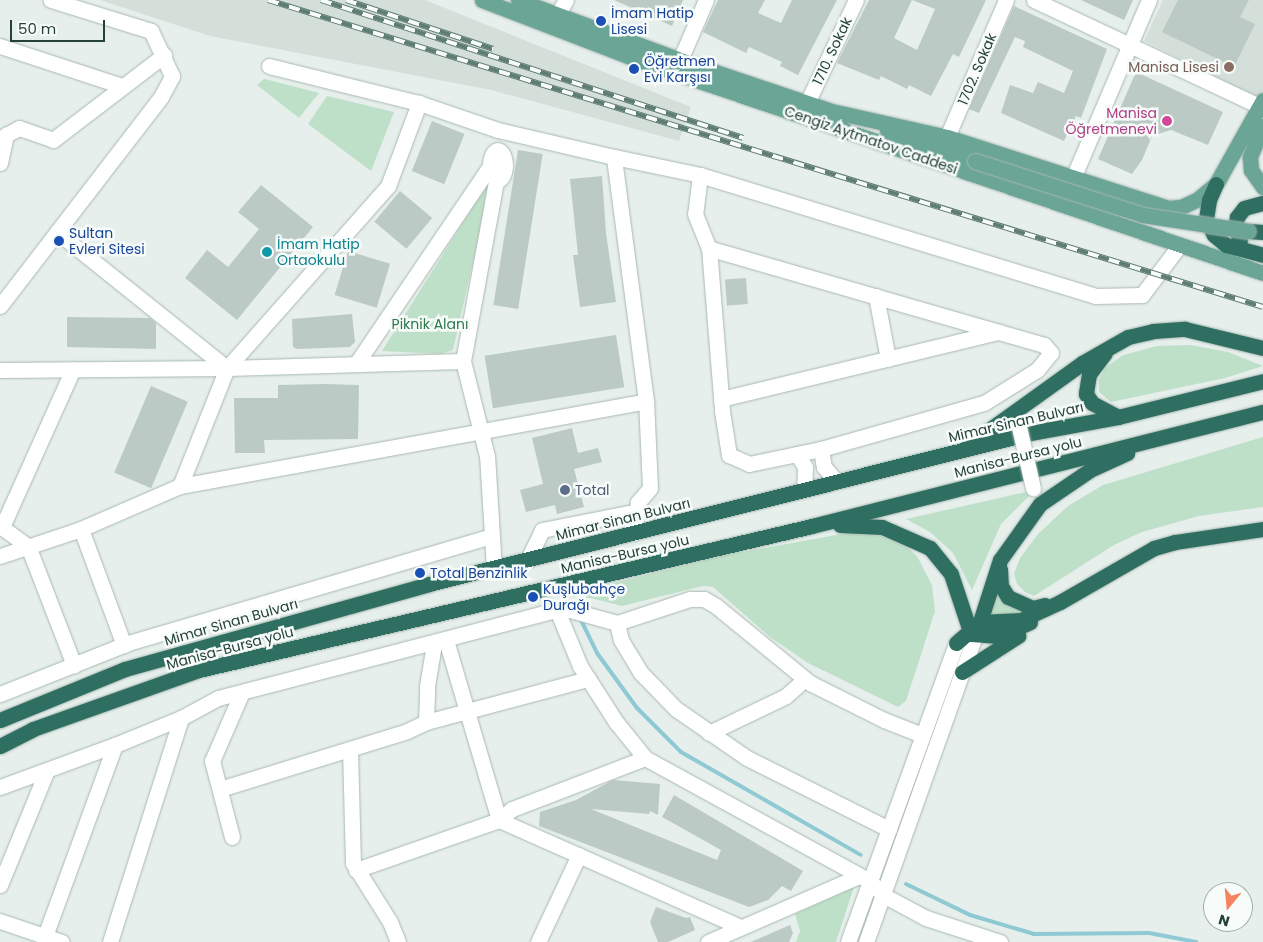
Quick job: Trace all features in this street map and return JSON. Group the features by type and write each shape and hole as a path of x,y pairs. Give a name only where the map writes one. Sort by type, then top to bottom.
{"highway":[{"path":"1216,184 1209,200 1206,220 1214,235 1226,245 1263,255"},
{"path":"1263,202 1244,208 1237,217 1235,228 1236,236 1244,245 1263,255"},
{"path":"958,451 1113,345 1134,336 1170,329 1220,335 1263,348"},
{"path":"1113,345 1090,374 1086,394 1092,403 1118,417"},
{"name":"Mimar Sinan Bulvarı","path":"0,720 125,669 494,569 958,451 1118,417 1263,381"},
{"name":"Manisa-Bursa yolu","path":"0,746 33,728 199,670 812,526 1263,412"},
{"path":"956,643 974,629 1000,560 1040,504 1090,470 1163,437"},
{"path":"812,526 852,524 882,527 916,540 942,560 956,586 962,609 974,629 999,636 1028,624 1060,602 1154,548 1175,542 1263,529"},
{"path":"1000,560 1001,586 1008,597 1033,608 1060,602"},
{"path":"962,672 1034,626 1060,602"},
{"path":"956,643 962,609"}],"main road":[{"name":"Cengiz Aytmatov Caddesi","path":"482,0 638,60 1178,246 1263,273"},
{"name":"Cengiz Aytmatov Caddesi","path":"518,0 680,60 975,161 1143,215 1258,233"},
{"path":"836,112 947,137 1168,208 1181,207 1198,199 1216,184 1262,105"},
{"path":"1263,126 1250,157 1251,170 1263,187"}],"street":[{"path":"0,306 161,97 172,76 164,55 150,31 51,0"},
{"path":"557,15 566,0"},
{"path":"680,60 706,0"},
{"name":"1710. Sokak","path":"807,103 856,0"},
{"name":"1702. Sokak","path":"947,137 1006,0"},
{"path":"1034,0 1130,42 1262,105"},
{"path":"1073,178 1149,0"},
{"path":"0,46 122,86"},
{"path":"0,163 6,135 18,128 53,140 164,55"},
{"path":"269,66 419,104 498,130 700,175 1095,296 1142,295 1178,246"},
{"path":"180,486 227,368 388,186 419,104"},
{"path":"494,569 486,456 463,361 496,157 498,130"},
{"path":"356,364 496,157"},
{"path":"614,157 646,400 650,488 638,502 634,533"},
{"path":"700,175 695,214 709,248 721,399 729,454 749,464 821,449 984,403 1037,370 1051,353 1044,345 709,248"},
{"path":"58,232 227,368"},
{"path":"876,296 888,359"},
{"path":"721,399 999,332"},
{"path":"0,370 227,368 463,361"},
{"path":"73,369 1,526 28,546 74,665"},
{"path":"0,556 81,529 180,486 481,432 646,400"},
{"path":"1019,427 1033,488"},
{"path":"821,449 824,468 836,481"},
{"path":"797,454 806,467 804,490"},
{"path":"526,561 542,530 629,512 634,533"},
{"path":"81,529 124,645"},
{"path":"0,694 124,645 492,536"},
{"path":"0,787 46,772 115,745 181,718 218,698 440,642 557,610 570,610 617,624 690,599 704,599 805,679 884,720 922,735"},
{"path":"557,610 588,679 645,758 864,878 883,896 926,918 1000,942"},
{"path":"617,624 621,640 640,672 676,709 746,758 888,829"},
{"path":"866,942 962,672 974,629"},
{"path":"440,642 468,713 499,820"},
{"path":"426,722 427,686 440,642"},
{"path":"848,942 864,878 888,829 956,643"},
{"path":"220,789 350,749 426,722 468,713 588,679"},
{"path":"709,733 786,696 805,679"},
{"path":"232,837 212,761 242,692"},
{"path":"110,942 181,718"},
{"path":"45,936 115,745"},
{"path":"350,749 353,864 390,922 398,942"},
{"path":"356,870 499,820 512,809 645,758"},
{"path":"0,886 46,772"},
{"path":"499,820 742,927"},
{"path":"538,942 579,855"},
{"path":"708,942 864,878"},
{"path":"0,921 62,942"}],"shaded area":[{"path":"100,0 425,0 691,107 679,141 491,90 210,36"},
{"name":"Manisa Lisesi","path":"1163,0 1263,0 1263,93 1260,99 1144,41"}],"green space":[{"path":"264,79 319,93 299,118 257,85"},
{"path":"327,96 394,112 371,171 308,124"},
{"name":"Piknik Alanı","path":"491,183 453,350 441,354 382,351 484,189"},
{"path":"1191,345 1228,352 1263,366 1225,378 1111,402 1099,392 1099,379 1105,368 1123,355 1157,346"},
{"path":"1263,437 1263,507 1199,516 1142,532 1114,545 1034,596 1025,592 1017,584 1014,574 1020,558 1038,534 1068,506 1103,485"},
{"path":"1035,490 1001,524 972,590 953,553 930,532 906,519"},
{"path":"847,533 881,536 907,547 917,556 932,585 935,611 906,701 898,707 808,663 770,637 713,587 703,586 622,606 591,598 562,596 726,555"},
{"path":"996,595 1004,603 1024,613 989,615"},
{"path":"854,887 836,942 796,942 800,931 795,914"}],"building":[{"path":"614,0 683,0 672,26"},
{"path":"718,0 765,0 758,13 781,23 792,0 837,0 798,75 780,66 782,62 749,47 746,53 703,32"},
{"path":"869,0 912,0 986,0 959,57 953,54 931,96 909,85 907,89 881,76 879,80 837,63","holes":["912,0 935,9 917,50 894,38"]},
{"path":"1081,0 1133,0 1124,20"},
{"path":"1178,0 1249,0 1240,17 1255,24 1234,67 1162,32"},
{"path":"1014,6 1107,49 1081,118 1076,116 1064,141 1001,113 1010,85 1033,93 1038,82 1064,93 1073,71 1023,47 1025,41 1015,37 979,113 969,109"},
{"name":"Manisa Öğretmenevi","path":"1136,72 1223,112 1208,145 1171,130 1152,136 1142,160 1132,174 1098,159"},
{"path":"432,121 464,134 444,184 412,171"},
{"path":"518,150 543,154 518,309 493,305"},
{"path":"602,176 606,233 616,302 580,307 573,255 578,255 570,179"},
{"name":"İmam Hatip Ortaokulu","path":"261,185 313,227 237,320 185,278 207,250 228,267 259,229 238,212"},
{"path":"400,191 432,218 406,249 374,222"},
{"path":"348,251 390,264 377,308 335,295"},
{"path":"746,278 748,304 727,305 725,279"},
{"path":"352,314 355,342 350,347 297,349 293,347 292,319"},
{"path":"67,317 150,318 156,323 156,349 67,347"},
{"path":"616,335 624,387 493,408 485,356"},
{"path":"278,385 359,385 358,439 264,440 265,453 235,453 234,398 278,398"},
{"path":"151,386 188,402 151,488 114,473"},
{"path":"572,428 578,453 598,448 602,462 574,469 584,507 557,514 555,505 526,512 520,490 543,484 532,438"},
{"path":"613,780 660,784 658,815 650,811 649,814 591,809 717,860 721,850 662,817 674,795 803,871 791,891 782,886 768,900 749,907 539,826 540,812 576,800"},
{"path":"656,907 686,918 690,917 695,930 668,942 658,942 650,922"},
{"path":"790,925 793,933 789,942 751,942"}],"waterway":[{"path":"580,618 597,653 637,708 681,752 861,855"},
{"path":"906,884 970,915 1034,934 1149,933 1196,942"}],"railway":[{"path":"268,0 1263,307"},
{"path":"321,0 743,138"},
{"path":"346,0 493,49"}],"place":[{"name":"İmam Hatip Lisesi","path":"601,21"},
{"name":"Manisa Lisesi","path":"1229,67"},
{"name":"Öğretmen Evi Karşısı","path":"634,69"},
{"name":"Manisa Öğretmenevi","path":"1167,121"},
{"name":"Sultan Evleri Sitesi","path":"59,241"},
{"name":"İmam Hatip Ortaokulu","path":"267,252"},
{"name":"Total","path":"565,490"},
{"name":"Total Benzinlik","path":"420,573"},
{"name":"Kuşlubahçe Durağı","path":"533,597"}]}
